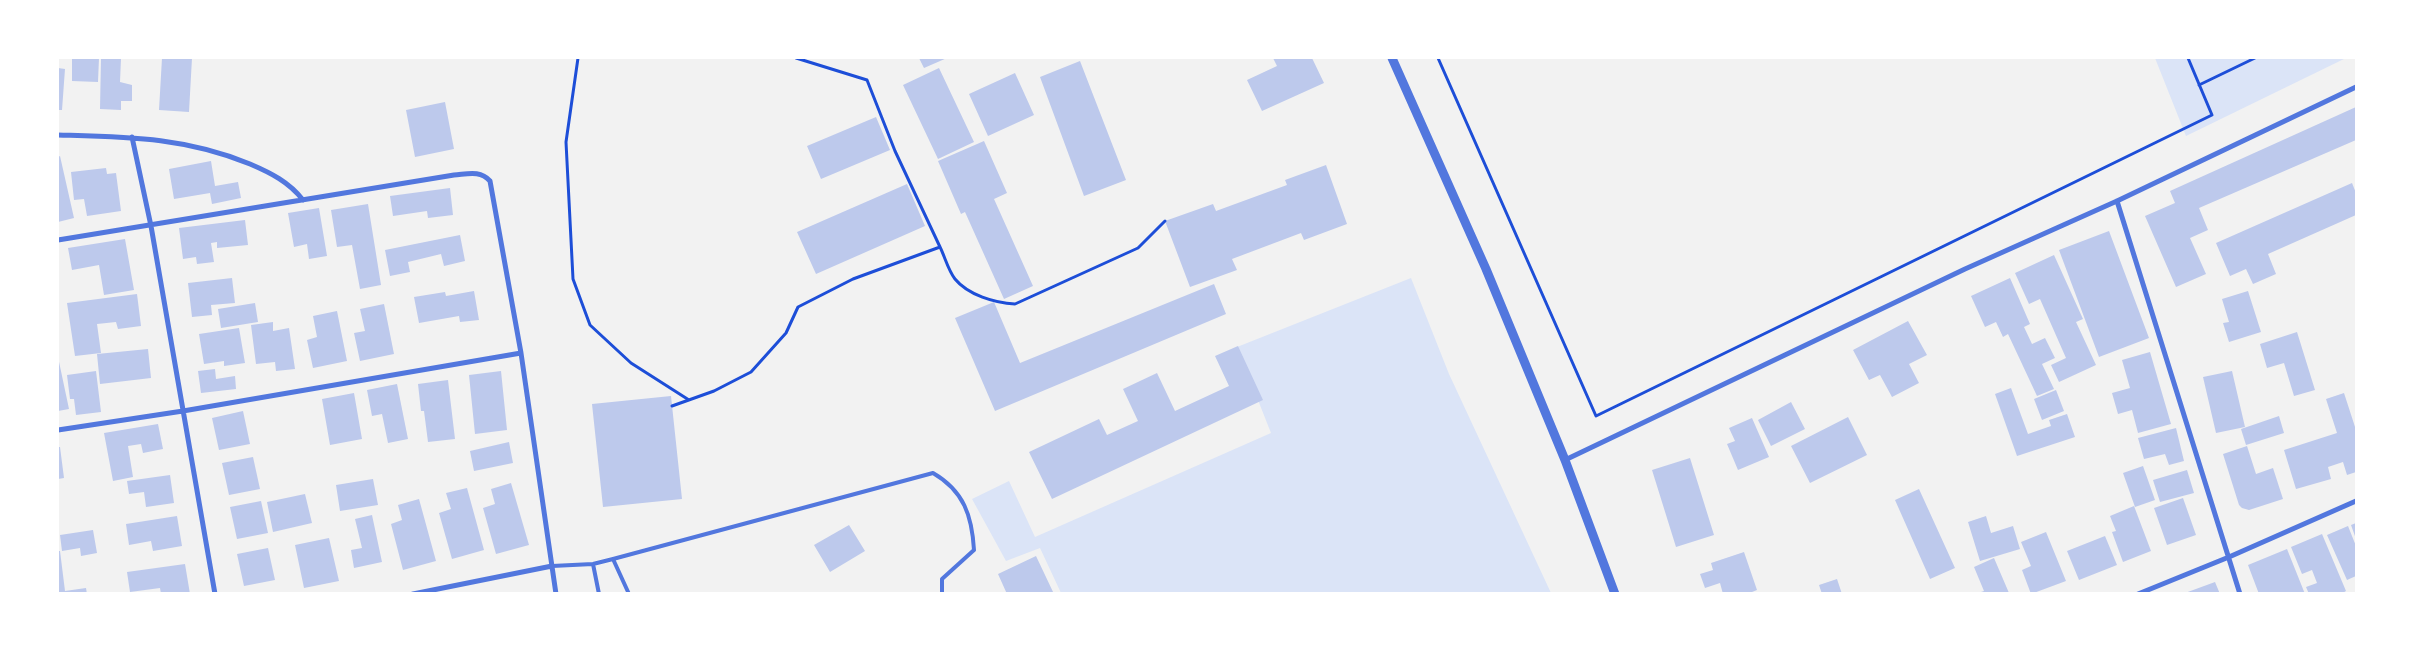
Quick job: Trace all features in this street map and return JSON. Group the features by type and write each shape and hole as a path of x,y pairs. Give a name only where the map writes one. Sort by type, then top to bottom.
{"street":[{"path":"1392,58 1486,269 1565,460 1614,594"},
{"path":"1565,460 1965,269 2117,201 2356,87"},
{"path":"58,135 132,137 180,142 223,154 282,180 294,189 303,200"},
{"path":"132,137 151,226 215,594"},
{"path":"58,240 454,175 473,173 485,176 490,181 520,352 556,594"},
{"path":"2117,201 2240,594"},
{"path":"58,430 183,411 520,352"},
{"path":"2138,594 2229,558 2356,501"},
{"path":"413,594 552,566"}],"lane":[{"path":"552,566 593,564 933,473 950,482 961,497 973,532 974,550 942,579 942,594"},
{"path":"613,559 629,594"},
{"path":"593,564 599,594"}],"path":[{"path":"578,58 566,142 574,280 590,325 630,363 689,400"},
{"path":"796,58 867,80 895,151 954,277 966,290 996,301 1015,304 1138,248 1166,221"},
{"path":"1438,58 1596,416 2212,115 2188,58"},
{"path":"2200,85 2255,58"},
{"path":"672,406 714,391 751,372 786,333 798,307 853,279 940,246"}],"shaded area":[{"path":"2155,58 2346,58 2186,136"},
{"path":"1411,278 1449,374 1551,593 1061,593 1040,548 1006,561 972,499 1009,481 1035,537 1271,433 1237,347"}],"building":[{"path":"72,58 99,58 98,82 72,81"},
{"path":"101,58 121,58 120,82 132,85 132,101 121,101 121,110 100,109"},
{"path":"162,58 192,58 189,112 159,110"},
{"path":"919,58 947,58 924,68"},
{"path":"1273,58 1312,58 1324,83 1262,111 1247,80 1277,66"},
{"path":"1080,61 1126,180 1084,196 1040,77"},
{"path":"58,68 65,69 62,110 58,110"},
{"path":"939,68 974,142 938,159 903,85"},
{"path":"1015,73 1034,115 988,136 969,94"},
{"path":"445,102 454,149 415,157 406,110"},
{"path":"2356,107 2356,140 2199,208 2208,230 2190,238 2206,274 2176,287 2145,216 2175,203 2170,191"},
{"path":"876,117 890,150 821,179 807,146"},
{"path":"984,141 1007,193 994,199 1033,286 1004,299 965,212 961,214 938,161"},
{"path":"60,156 74,218 58,222 58,157"},
{"path":"211,161 215,186 238,182 241,198 212,204 210,193 174,199 169,169"},
{"path":"1326,165 1347,224 1304,240 1301,233 1232,259 1237,270 1190,287 1165,221 1213,204 1216,211 1287,185 1285,180"},
{"path":"106,168 107,174 116,173 121,211 87,216 84,199 74,200 71,172"},
{"path":"2352,183 2356,193 2356,215 2268,254 2276,274 2253,284 2246,269 2230,276 2216,243"},
{"path":"907,184 925,226 816,274 797,232"},
{"path":"450,188 453,215 428,218 427,211 393,216 390,196"},
{"path":"368,204 381,285 360,289 352,245 337,247 331,210"},
{"path":"319,208 327,256 309,259 307,244 294,247 288,213"},
{"path":"245,220 248,245 217,248 217,242 211,243 214,262 197,264 196,257 183,259 179,228"},
{"path":"2109,231 2149,338 2099,357 2059,250"},
{"path":"460,235 465,261 444,266 441,254 408,262 410,272 390,276 385,250"},
{"path":"125,239 134,290 104,295 99,265 72,270 68,248"},
{"path":"2054,255 2083,319 2076,322 2096,365 2059,382 2051,365 2066,358 2040,299 2029,304 2015,273"},
{"path":"232,278 235,303 211,305 212,315 192,317 188,283"},
{"path":"2010,278 2030,324 2024,327 2032,344 2045,338 2055,358 2042,364 2054,389 2037,396 2008,334 2003,337 1996,322 1985,327 1971,296"},
{"path":"1214,284 1226,314 995,411 955,318 994,302 1020,363"},
{"path":"474,291 479,320 460,322 459,316 419,323 414,297 445,292 446,296"},
{"path":"2248,291 2261,332 2229,342 2223,323 2229,322 2222,299"},
{"path":"137,294 141,326 118,329 116,322 97,324 101,353 75,356 67,303"},
{"path":"255,303 258,322 221,328 218,309"},
{"path":"384,304 394,354 360,361 354,333 365,331 360,309"},
{"path":"337,311 347,361 313,368 307,340 317,337 313,316"},
{"path":"1908,321 1927,355 1909,364 1919,383 1892,397 1880,375 1869,380 1853,350"},
{"path":"273,322 273,331 289,328 295,369 276,371 275,362 256,364 251,325"},
{"path":"239,328 245,363 224,366 224,361 204,364 199,334"},
{"path":"2297,332 2315,390 2294,396 2284,363 2267,368 2260,344"},
{"path":"1238,346 1263,400 1052,499 1029,452 1099,419 1107,435 1138,421 1123,389 1157,373 1175,411 1229,386 1215,356"},
{"path":"148,349 151,378 100,384 97,354"},
{"path":"2150,352 2171,424 2138,433 2132,410 2118,414 2112,393 2130,388 2122,360"},
{"path":"58,357 69,409 58,411"},
{"path":"215,369 216,379 235,376 236,389 201,393 198,371"},
{"path":"96,371 101,412 76,415 74,399 70,399 67,375"},
{"path":"501,371 507,430 475,434 469,375"},
{"path":"2232,371 2245,427 2216,433 2203,377"},
{"path":"448,380 455,439 428,442 424,411 421,411 418,384"},
{"path":"397,384 408,439 388,443 382,414 372,416 367,390"},
{"path":"2011,388 2028,434 2051,426 2049,420 2067,414 2075,437 2017,456 1995,394"},
{"path":"2056,390 2064,411 2042,420 2034,399"},
{"path":"354,393 362,439 330,445 322,399"},
{"path":"2344,393 2356,430 2356,472 2347,475 2343,462 2328,467 2331,479 2296,489 2284,450 2337,433 2326,399"},
{"path":"671,396 682,499 603,507 592,404"},
{"path":"1791,402 1805,429 1771,446 1758,420"},
{"path":"243,411 250,444 219,450 212,418"},
{"path":"2279,416 2284,433 2246,445 2241,429"},
{"path":"1848,417 1867,455 1810,483 1791,446"},
{"path":"1752,418 1769,457 1738,470 1727,444 1735,441 1729,428"},
{"path":"158,424 163,449 143,453 141,444 128,446 133,477 113,481 104,433"},
{"path":"2176,428 2184,461 2169,465 2165,454 2144,459 2138,438"},
{"path":"509,442 513,463 474,471 470,451"},
{"path":"2247,446 2256,474 2273,468 2283,499 2249,510 2239,505 2223,454"},
{"path":"58,447 60,447 64,478 58,479"},
{"path":"253,457 260,489 229,495 222,463"},
{"path":"1690,458 1714,535 1676,547 1652,470"},
{"path":"2143,466 2155,500 2135,507 2123,473"},
{"path":"2187,470 2194,493 2160,502 2153,480"},
{"path":"170,475 174,503 146,507 144,492 129,494 127,481"},
{"path":"373,479 378,505 340,511 336,485"},
{"path":"511,483 529,545 496,554 483,508 495,504 491,489"},
{"path":"467,488 484,550 452,559 439,513 451,509 446,493"},
{"path":"1919,489 1955,568 1930,579 1895,500"},
{"path":"305,494 312,523 273,532 267,502"},
{"path":"2183,498 2196,535 2167,545 2154,508"},
{"path":"419,499 436,561 403,570 391,524 402,520 398,505"},
{"path":"261,501 268,533 237,539 230,507"},
{"path":"2134,506 2151,551 2123,562 2112,532 2116,531 2110,516"},
{"path":"372,515 382,562 354,568 351,550 362,548 355,519"},
{"path":"177,516 182,546 153,551 151,541 129,545 126,524"},
{"path":"1986,516 1991,533 2013,526 2020,549 1980,561 1968,522"},
{"path":"2356,523 2356,539 2351,525"},
{"path":"849,525 865,551 830,572 814,545"},
{"path":"2348,526 2356,546 2356,576 2347,580 2327,535"},
{"path":"93,530 97,553 81,556 80,548 62,551 60,535"},
{"path":"2046,532 2066,581 2031,594 2022,570 2031,566 2021,542"},
{"path":"2322,534 2346,591 2341,594 2309,594 2306,587 2317,583 2312,570 2302,574 2291,547"},
{"path":"2105,536 2117,565 2079,580 2067,551"},
{"path":"329,538 339,581 304,588 295,545"},
{"path":"268,548 275,580 244,586 237,554"},
{"path":"2287,549 2305,594 2259,594 2248,565"},
{"path":"58,551 60,551 65,591 86,588 87,594 58,594"},
{"path":"1744,552 1757,590 1747,594 1723,594 1720,583 1705,588 1700,574 1713,570 1711,563"},
{"path":"1036,556 1054,594 1007,594 998,574"},
{"path":"1994,558 2009,593 1978,593 1984,591 1974,567"},
{"path":"185,564 190,594 161,594 160,588 130,592 127,572"},
{"path":"1837,579 1842,594 1822,594 1819,585"},
{"path":"2215,582 2220,594 2185,594 2185,593"}]}
